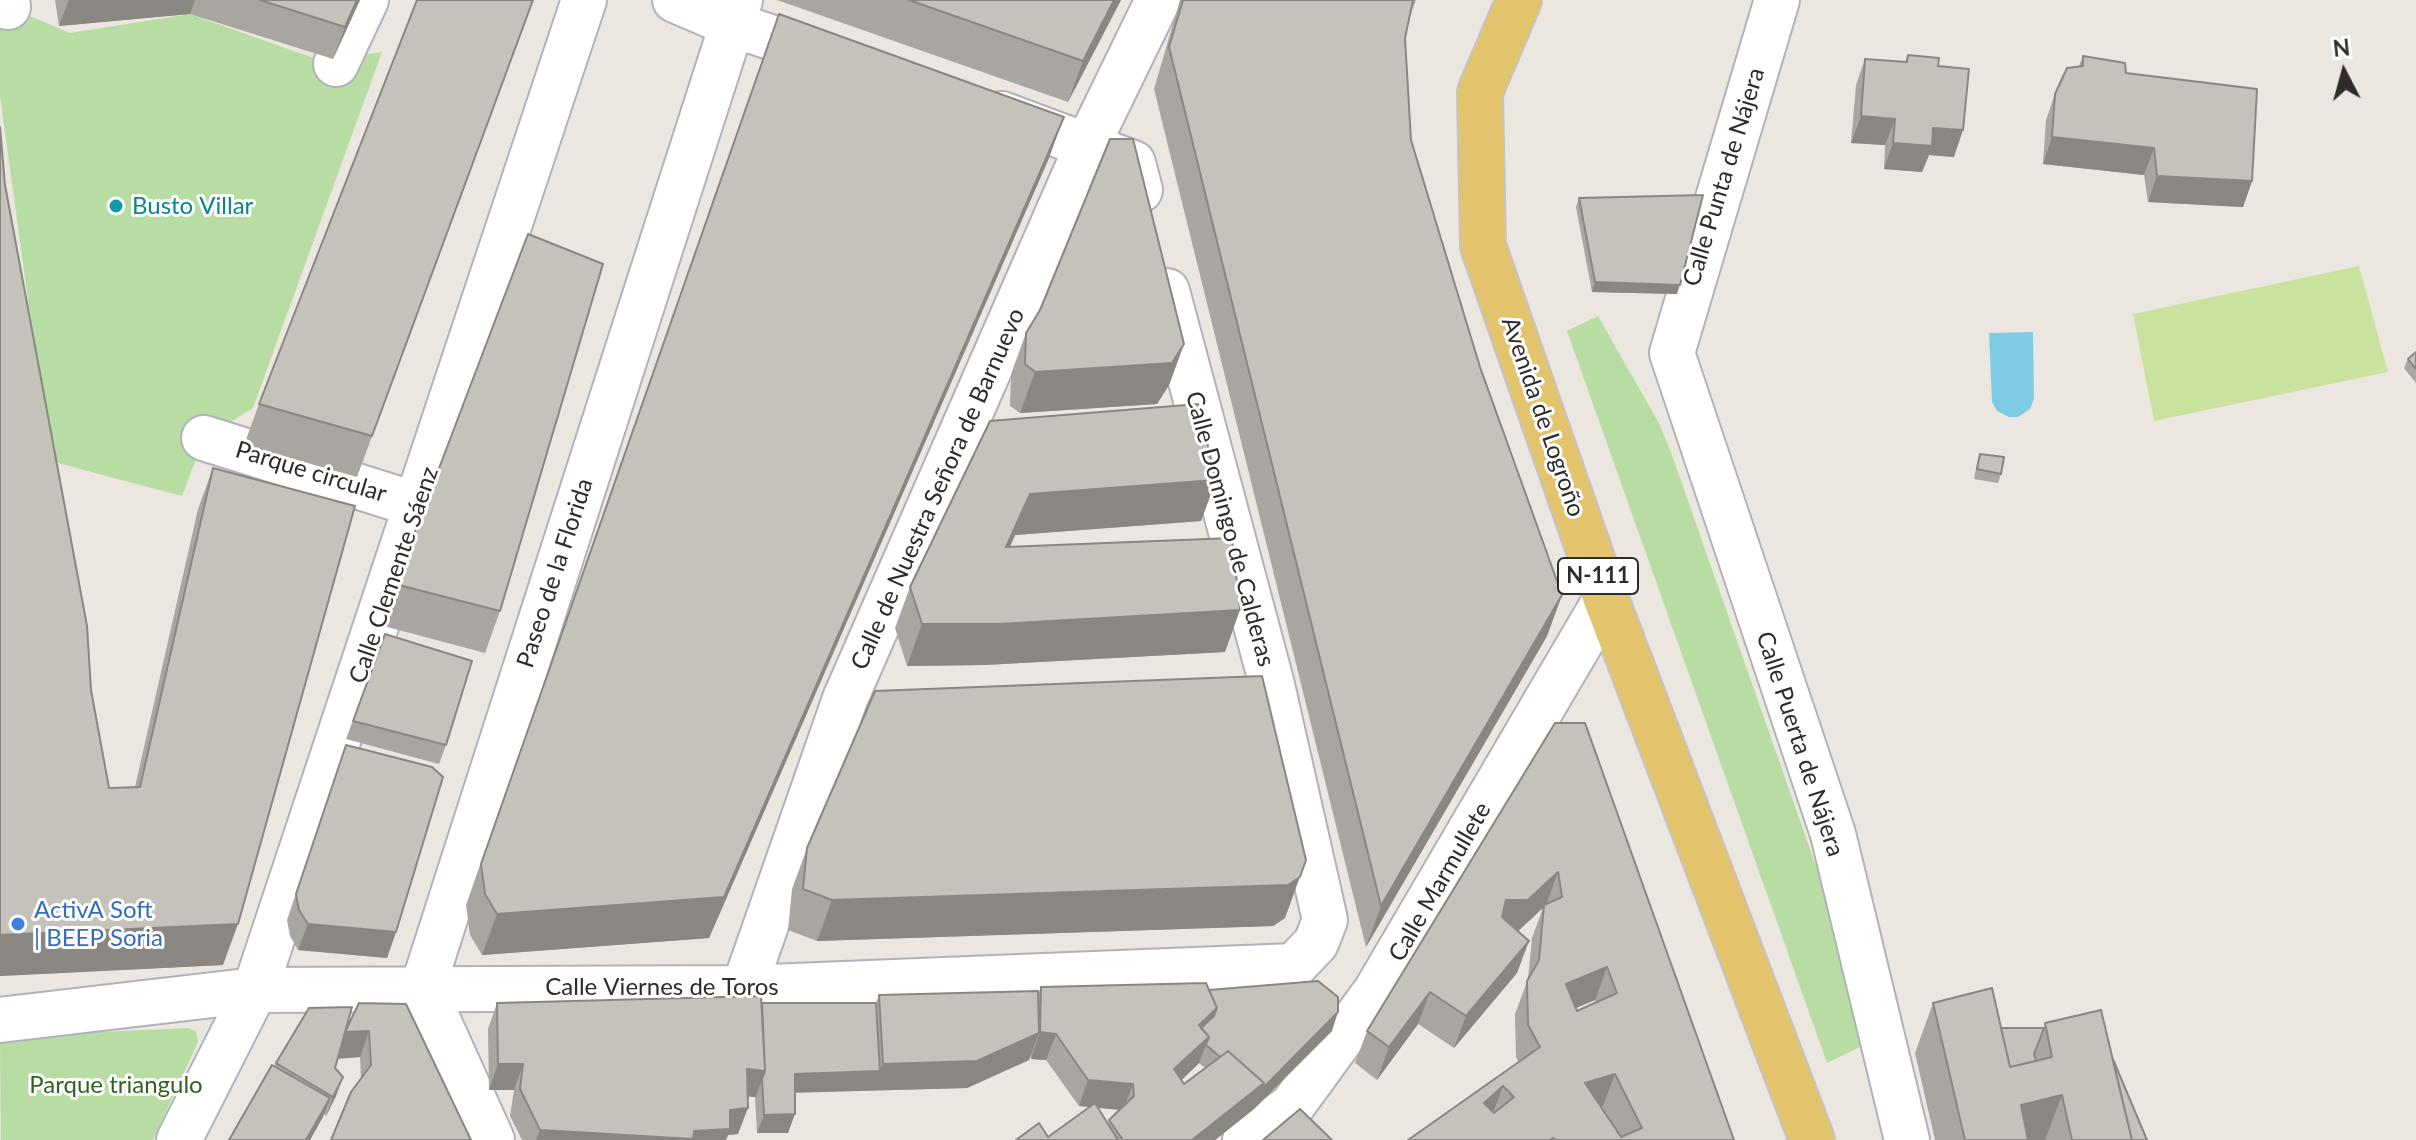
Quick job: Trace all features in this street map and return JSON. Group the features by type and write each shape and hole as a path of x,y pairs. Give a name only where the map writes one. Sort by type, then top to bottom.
{"main road":[{"name":"Avenida de Logroño","path":"1519,0 1480,92 1483,246 1606,599 1812,1140"}],"street":[{"path":"336,64 366,0"},
{"name":"Calle Clemente Sáenz","path":"179,1140 255,990 584,0"},
{"path":"675,0 736,12 866,69"},
{"name":"Calle de Nuestra Señora de Barnuevo","path":"744,988 845,699 1088,144 1158,0"},
{"name":"Calle Punta de Nájera","path":"1672,353 1777,0"},
{"name":"Paseo de la Florida","path":"423,987 736,12"},
{"path":"972,103 1088,144"},
{"name":"Calle Domingo de Calderas","path":"1088,144 1133,163 1272,685 1325,920 1316,943"},
{"name":"Calle Puerta de Nájera","path":"1672,353 1833,834 1907,1140"},
{"name":"Parque circular","path":"204,438 417,505"},
{"name":"Calle Marmullete","path":"1245,1140 1292,1106 1376,991 1606,599"},
{"path":"1225,686 1272,685"},
{"path":"845,699 893,698"},
{"name":"Calle Viernes de Toros","path":"0,1020 255,990 744,988 1294,966 1316,943"},
{"path":"423,987 492,1140"}],"green space":[{"path":"8,7 70,33 190,14 322,61 382,52 253,408 204,438 182,496 50,461 0,96 0,11"},
{"path":"2359,266 2388,372 2154,421 2133,314"},
{"path":"1598,316 1660,425 1672,455 1855,978 1860,1047 1827,1063 1567,331"},
{"name":"Parque triangulo","path":"188,1028 196,1031 198,1042 153,1140 1,1140 0,1042 10,1036"}],"water":[{"path":"2033,332 2034,399 2030,409 2018,417 2009,417 1997,411 1992,402 1989,333"}],"building":[{"path":"260,0 357,0 345,27"},
{"path":"417,0 533,0 372,436 259,404"},
{"path":"909,0 1114,0 1083,61"},
{"path":"1183,0 1413,0 1405,38 1411,140 1480,367 1562,595 1381,906 1169,47"},
{"path":"779,14 1064,117 724,897 497,914 485,894 481,864"},
{"path":"1908,55 1939,58 1938,66 1969,69 1963,130 1933,128 1932,146 1893,143 1895,119 1861,116 1865,59 1907,62"},
{"path":"2083,56 2125,63 2126,73 2257,89 2252,181 2157,176 2154,148 2052,137 2055,94 2067,68 2083,66"},
{"path":"0,127 5,185 87,626 91,690 109,788 140,787 213,468 355,506 238,924 0,935"},
{"path":"1110,139 1133,139 1184,344 1172,363 1035,372 1025,364 1026,333 1040,310"},
{"path":"1703,195 1680,285 1595,282 1579,198"},
{"path":"528,234 603,264 500,611 395,584"},
{"path":"2416,352 2416,369 2408,359"},
{"path":"1198,404 1216,480 1030,494 1006,547 1232,538 1240,610 999,624 922,624 910,587 990,421"},
{"path":"1980,454 2004,457 2001,474 1977,469"},
{"path":"385,634 472,661 446,745 353,721"},
{"path":"1262,676 1306,860 1300,877 1288,885 832,900 803,889 807,848 875,691"},
{"path":"1555,723 1585,723 1734,1140 1408,1140 1540,1047 1528,1025 1527,981 1539,960 1544,905 1562,897 1558,872 1528,900 1506,900 1502,917 1529,941 1466,1016 1430,992 1389,1047 1367,1031","holes":["1607,967 1617,993 1577,1011 1566,984","1615,1074 1642,1128 1621,1137 1585,1083","1503,1086 1514,1097 1494,1113 1484,1103"]},
{"path":"346,745 432,767 443,777 396,932 308,924 299,910 296,894"},
{"path":"1318,981 1338,997 1338,1012 1261,1090 1264,1083 1228,1051 1220,1057 1206,1045 1209,1037 1201,1028 1214,1016 1217,1008 1209,990"},
{"path":"1206,983 1217,1008 1199,1025 1209,1037 1174,1069 1184,1084 1228,1051 1264,1083 1192,1140 1123,1140 1109,1120 1134,1096 1133,1084 1088,1080 1056,1034 1040,1032 1041,987"},
{"path":"1992,988 2010,1067 2052,1057 2045,1023 2101,1010 2132,1140 2072,1140 2062,1095 2021,1105 2028,1140 1965,1140 1933,1003"},
{"path":"1038,991 1039,1033 977,1061 883,1064 879,995"},
{"path":"761,996 765,1071 747,1069 748,1108 730,1110 730,1129 694,1131 693,1139 540,1130 520,1089 523,1064 498,1064 497,1003"},
{"path":"359,1003 406,1004 471,1140 331,1140 351,1092 371,1065 369,1031 345,1032"},
{"path":"762,1003 876,1003 880,1071 795,1074 795,1114 764,1115"},
{"path":"352,1007 335,1068 343,1077 333,1097 276,1063 309,1008"},
{"path":"2001,1028 2044,1028 2034,1054 2036,1061 2010,1067"},
{"path":"2112,1057 2147,1140 2132,1140"},
{"path":"272,1065 330,1098 306,1140 229,1140"},
{"path":"1095,1103 1118,1140 1016,1140 1039,1123 1048,1137"},
{"path":"1300,1109 1332,1140 1263,1140"}],"place":[{"name":"Busto Villar","path":"116,206"},
{"name":"ActivA Soft | BEEP Soria","path":"18,924"}]}
